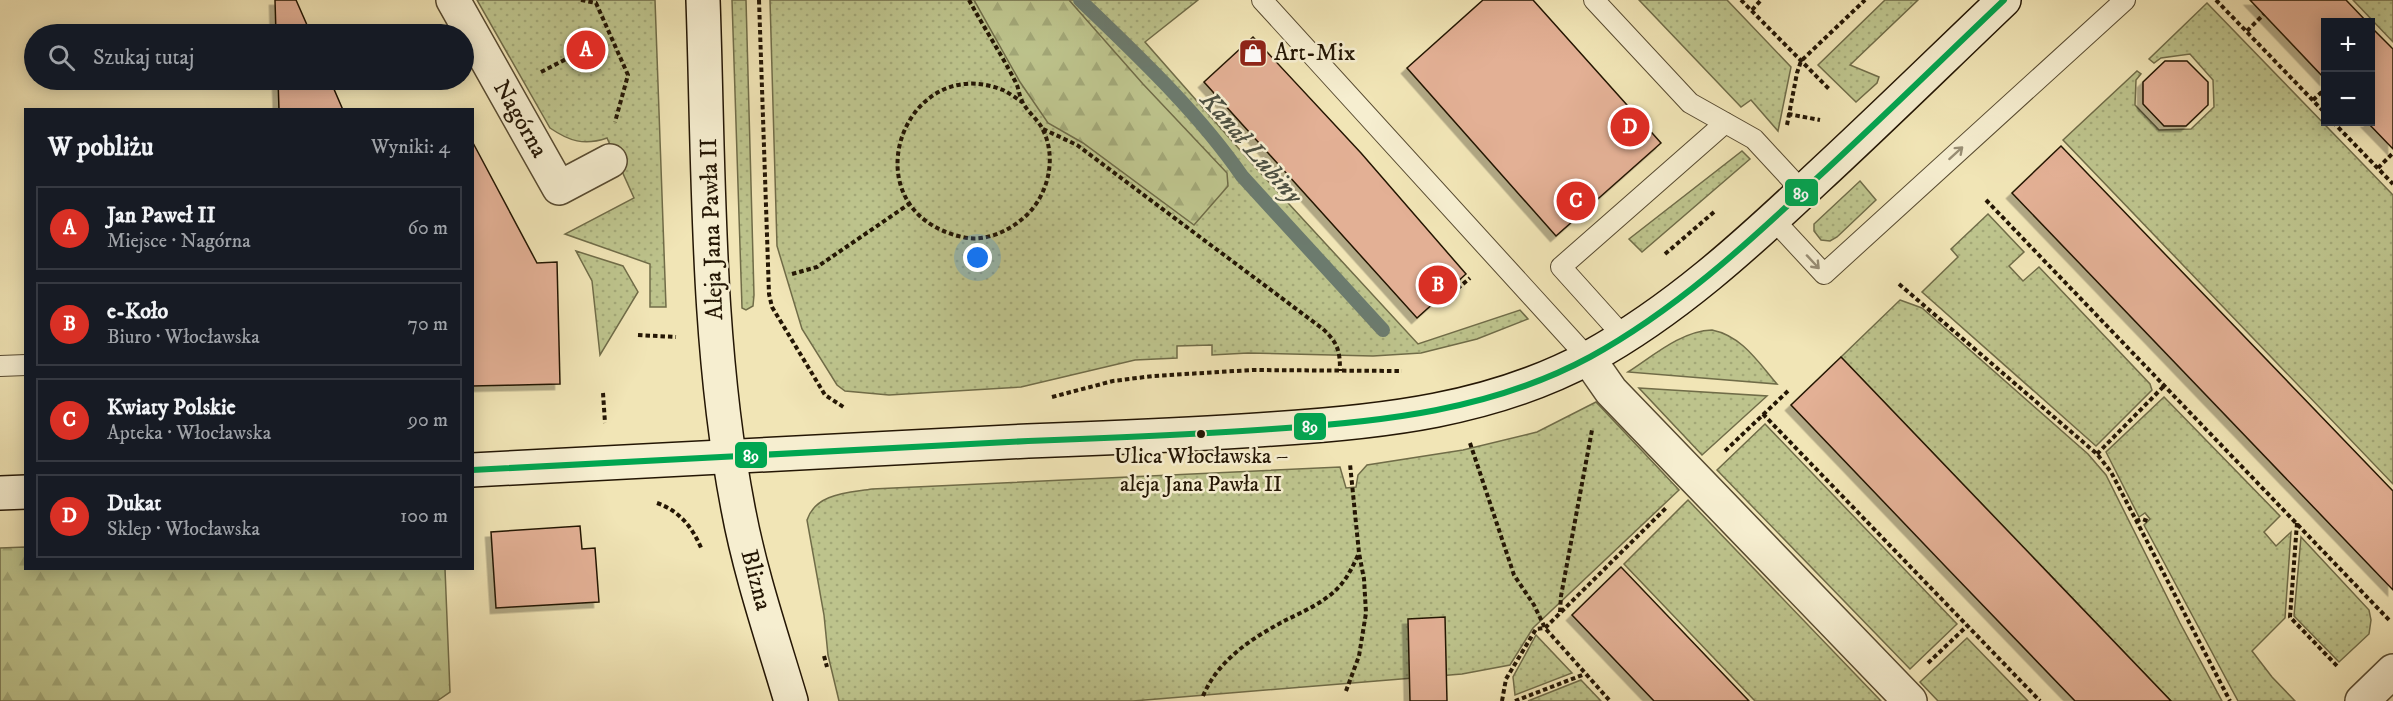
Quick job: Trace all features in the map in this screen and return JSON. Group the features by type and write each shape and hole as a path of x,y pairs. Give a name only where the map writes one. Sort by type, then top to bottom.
{"street":[{"name":"Nagórna","path":"453,0 467,24"},
{"name":"Aleja Jana Pawła II","path":"704,0 713,297 729,456"},
{"path":"474,470 1347,425 1438,411 1479,400 1542,378 1588,358 1624,337 1675,302 1803,192 2004,0"},
{"name":"Nagórna","path":"474,37 560,188 610,161"},
{"path":"1588,358 1611,391 1904,695"},
{"name":"Blizna","path":"729,456 748,552 791,701"},
{"path":"0,493 24,492"},
{"path":"2362,701 2393,671"}],"lane":[{"path":"1262,0 1588,358"},
{"path":"1594,0 1690,103 1754,139 1777,157 1803,192"},
{"path":"1773,219 1824,274 2125,0"},
{"path":"1624,337 1561,267 1725,123"},
{"path":"0,366 24,365"}],"path":[{"path":"581,0 596,3 628,75 610,145 610,161"},
{"path":"759,0 768,294 772,307 825,395 848,409"},
{"path":"969,0 1017,86 1022,102 1043,129 1050,151 1049,174 1042,196 1029,215 1011,229 989,237 966,238 944,233 924,221 909,204 899,184 896,162 899,140 908,120 922,104 940,92 960,85 983,85 1003,91 1022,102"},
{"path":"1741,0 1830,90"},
{"path":"1751,10 1761,0"},
{"path":"1777,157 1801,61 1865,0"},
{"path":"2216,0 2321,109"},
{"path":"2247,32 2264,14"},
{"path":"589,37 599,57 582,65 576,54 572,45 589,37"},
{"path":"535,75 576,54"},
{"path":"2313,100 2321,92"},
{"path":"1788,114 1820,119 1824,124"},
{"path":"2337,126 2393,184"},
{"path":"1043,129 1077,145 1323,328 1334,339 1338,349 1340,371"},
{"path":"2378,168 2393,153"},
{"path":"1986,200 2391,622"},
{"path":"792,274 818,267 909,204"},
{"path":"1659,259 1718,209"},
{"path":"1899,284 2097,454 2111,472 2230,701"},
{"path":"1441,296 1444,300 1458,287"},
{"path":"1048,398 1113,381 1144,377 1252,370 1403,371"},
{"path":"2097,454 2164,386"},
{"path":"1502,701 1506,679 1536,629 1545,628 1789,390"},
{"path":"1763,414 2040,701"},
{"path":"1560,612 1561,596 1594,420"},
{"path":"1346,691 1359,656 1366,613 1347,425"},
{"path":"1470,441 1514,575 1534,605 1545,628 1610,701"},
{"path":"2136,521 2142,519 2148,521"},
{"path":"2297,524 2289,617 2342,670"},
{"path":"1203,696 1211,677 1248,641 1308,609 1337,589 1352,569 1359,553"},
{"path":"1904,695 1967,626"},
{"path":"1515,701 1585,674"}],"green space":[{"path":"477,0 655,0 666,307 650,307 650,264 565,234 634,198 607,138 591,142 577,141 550,128"},
{"path":"732,0 746,0 754,295 753,306 746,310 742,308"},
{"path":"770,0 1198,0 1145,42 1255,167 1418,344 1520,310 1528,319 1477,339 1421,353 1373,356 1248,353 1212,355 1212,345 1177,346 1177,358 1135,360 1021,387 889,395 845,391 837,385 802,329 777,246"},
{"path":"974,0 1069,0 1143,84 1227,173 1228,186 1194,225 1083,143 1048,123 1020,82"},
{"path":"1639,0 1727,0 1791,67 1778,131 1751,100 1741,107"},
{"path":"1885,0 1918,0 1850,65 1879,77 1877,83 1856,102 1818,65"},
{"path":"2353,0 2393,0 2393,42 2375,23 2375,18 2370,18"},
{"path":"2207,3 2321,121 2321,126 2326,126 2393,195 2393,484 2063,140 2137,71 2141,74 2136,80 2135,105 2159,130 2191,129 2214,107 2213,80 2190,54 2161,58 2154,63 2149,59"},
{"path":"1742,151 1750,159 1642,252 1629,239"},
{"path":"1860,181 1876,200 1837,237 1830,241 1821,240 1814,231 1814,224"},
{"path":"1988,214 2024,252 2009,266 2023,281 2039,267 2150,384 2152,390 2096,446 1922,292 1958,257 1951,249"},
{"path":"576,251 623,266 638,292 600,355 592,281"},
{"path":"1900,300 1922,308 2088,454 2106,475 2222,701 2171,701 1841,357"},
{"path":"1712,330 1723,333 1741,344 1777,384 1628,372 1678,340 1701,331"},
{"path":"1639,388 1767,396 1702,455"},
{"path":"2164,397 2280,516 2264,532 2276,546 2291,532 2285,618 2252,651 2295,701 2238,701 2144,525 2150,519 2145,513 2139,517 2106,452"},
{"path":"1596,402 1679,490 1533,628 1510,665 1462,674 1133,701 839,701 828,655 824,615 807,520 811,511 825,499 843,493 872,489 1340,467 1346,488 1356,487 1358,475 1367,465 1463,450 1537,432"},
{"path":"1765,424 1957,624 1910,669 1717,470"},
{"path":"1688,500 1881,701 1755,701 1624,564"},
{"path":"2301,537 2369,610 2371,620 2369,634 2339,662 2294,616"},
{"path":"24,547 24,570 445,570 450,692 437,701 0,701 0,548"},
{"path":"1536,635 1572,673 1515,695 1513,677"},
{"path":"1967,638 2028,701 1938,701 1920,682"},
{"path":"1581,680 1601,701 1528,701"}],"building":[{"path":"275,0 296,0 307,24 276,24"},
{"path":"1483,0 1533,0 1661,143 1556,236 1407,68"},
{"path":"2250,0 2346,0 2363,18 2321,18 2321,75"},
{"path":"2375,31 2393,49 2393,149 2371,126 2375,126"},
{"path":"1253,37 1361,153 1466,274 1417,318 1204,82"},
{"path":"2165,61 2187,61 2208,82 2208,105 2186,126 2164,126 2143,104 2143,82"},
{"path":"278,90 334,90 342,108 279,108"},
{"path":"474,145 537,263 557,262 560,384 474,386"},
{"path":"2061,146 2393,491 2393,590 2012,193"},
{"path":"1841,357 2171,701 2075,701 1945,566 1791,405"},
{"path":"580,526 582,549 595,548 599,602 496,608 491,532"},
{"path":"1621,567 1749,701 1654,701 1572,615"},
{"path":"1445,617 1447,701 1410,701 1408,619"}],"waterway":[{"name":"Kanał Lubiny","path":"1080,0 1186,106 1242,176 1383,330"}],"transit line":[{"name":"89","path":"474,470 959,444 1181,435 1313,426 1436,410 1514,390 1553,375 1621,339 1708,276 1789,204 2004,0"}],"place":[{"name":"Jan Paweł II","path":"586,50"},
{"name":"Art-Mix","path":"1253,53"},
{"name":"Dukat","path":"1630,127"},
{"name":"Kwiaty Polskie","path":"1576,201"},
{"name":"e-Koło","path":"1438,285"},
{"name":"Ulica Włocławska – aleja Jana Pawła II","path":"1201,434"}]}
